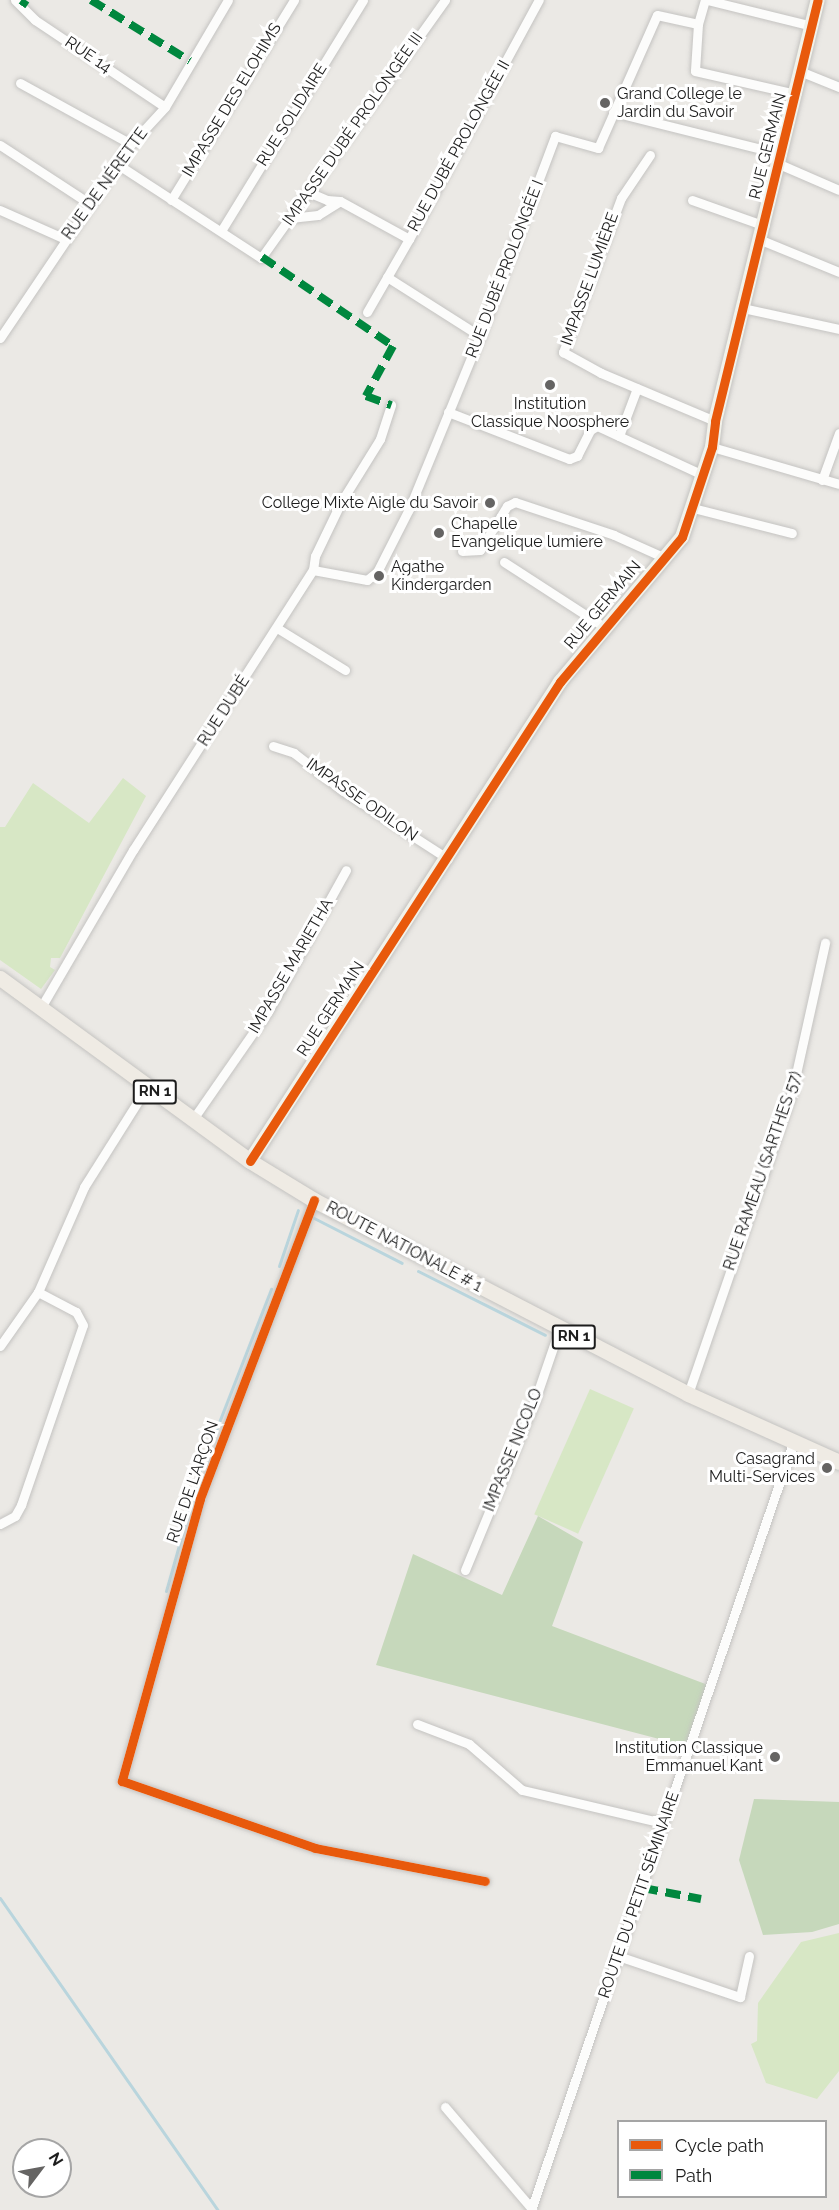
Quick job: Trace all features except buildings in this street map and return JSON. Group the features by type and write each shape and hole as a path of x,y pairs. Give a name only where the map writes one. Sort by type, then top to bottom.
{"main road":[{"name":"ROUTE NATIONALE # 1","path":"0,978 250,1161 314,1200 559,1330 688,1394 839,1462"}],"street":[{"name":"RUE 14","path":"15,0 35,20 165,107"},
{"name":"RUE DE NÉRETTE","path":"0,338 3,325 131,144 165,107 228,0"},
{"name":"IMPASSE DES ELOHIMS","path":"171,200 294,0"},
{"name":"RUE SOLIDAIRE","path":"221,231 363,0"},
{"name":"IMPASSE DUBÉ PROLONGÉE III","path":"221,231 261,258 445,0"},
{"name":"RUE DUBÉ PROLONGÉE II","path":"308,192 327,200 340,201 409,239 540,0"},
{"path":"796,94 695,71 698,24 706,0 812,26"},
{"name":"RUE GERMAIN","path":"250,1161 448,859 535,719 604,627 682,537 712,447 715,421 765,226 818,0"},
{"name":"RUE DUBÉ PROLONGÉE I","path":"313,570 372,578 409,508 480,336 555,136 598,148 657,15 698,24"},
{"path":"802,72 839,87"},
{"path":"20,83 131,144"},
{"path":"613,112 781,159 839,190"},
{"path":"0,146 90,204"},
{"name":"IMPASSE LUMIÈRE","path":"651,155 621,198 562,352 637,388 715,421"},
{"path":"117,164 221,231"},
{"path":"692,200 765,226"},
{"path":"290,218 318,215 340,201"},
{"path":"0,210 65,239"},
{"path":"367,312 409,239"},
{"path":"761,240 839,272"},
{"path":"387,277 480,336"},
{"path":"743,308 839,329"},
{"path":"618,436 637,388"},
{"name":"RUE DUBÉ","path":"40,1009 133,850 313,570 315,556 341,502 380,439 391,405"},
{"path":"448,412 569,459 577,456 590,430 597,426 702,476"},
{"path":"822,480 839,434"},
{"path":"712,447 839,484"},
{"path":"462,551 480,550 507,506 515,502 614,535 663,557"},
{"path":"693,508 792,533"},
{"path":"504,562 604,627"},
{"path":"277,628 345,670"},
{"name":"IMPASSE ODILON","path":"273,746 294,753 343,791 448,859"},
{"name":"IMPASSE MARIETHA","path":"193,1119 268,1011 346,870"},
{"name":"RUE RAMEAU (SARTHES 57)","path":"688,1394 792,1092 825,943"},
{"path":"0,1346 38,1292 84,1187 147,1087"},
{"name":"RUE DE L'ARÇON","path":"314,1200 200,1499 122,1781 315,1848 485,1881"},
{"path":"0,1524 15,1516 21,1505 83,1325 75,1312 38,1292"},
{"name":"IMPASSE NICOLO","path":"465,1570 534,1403 559,1330"},
{"name":"ROUTE DU PETIT SÉMINAIRE","path":"531,2209 793,1443"},
{"path":"417,1724 469,1744 522,1790 663,1823"},
{"path":"618,1956 740,1997 749,1956"},
{"path":"445,2107 531,2209"}],"green space":[{"path":"123,778 146,796 60,958 51,958 50,967 55,970 41,989 0,960 0,827 5,827 33,783 89,823"},
{"path":"590,1389 634,1409 578,1534 534,1514"},
{"path":"538,1516 583,1542 552,1626 708,1685 686,1746 376,1665 413,1554 502,1595"},
{"path":"754,1799 839,1802 839,1924 812,1932 763,1935 739,1860"},
{"path":"839,1933 839,2071 817,2099 766,2083 751,2044 757,2041 758,2003 801,1942"}],"waterway":[{"path":"279,1266 298,1210"},
{"path":"310,1216 402,1263"},
{"path":"418,1271 545,1335"},
{"path":"209,1448 271,1289"},
{"path":"166,1591 201,1467"},
{"path":"0,1898 218,2210"}],"marked path":[{"path":"22,6 26,0"},
{"path":"91,0 190,61"},
{"path":"262,257 393,346 366,396 391,405"},
{"path":"643,1888 701,1899"}],"cycle path":[{"path":"250,1161 560,682 682,537 712,447 715,421 818,0"},
{"path":"314,1200 200,1499 122,1781 315,1848 485,1881"}],"place":[{"name":"Grand College le Jardin du Savoir","path":"605,103"},
{"name":"Institution Classique Noosphere","path":"550,385"},
{"name":"College Mixte Aigle du Savoir","path":"490,503"},
{"name":"Chapelle Evangelique lumiere","path":"439,533"},
{"name":"Agathe Kindergarden","path":"379,576"},
{"name":"Casagrand Multi-Services","path":"827,1468"},
{"name":"Institution Classique Emmanuel Kant","path":"775,1757"}]}
